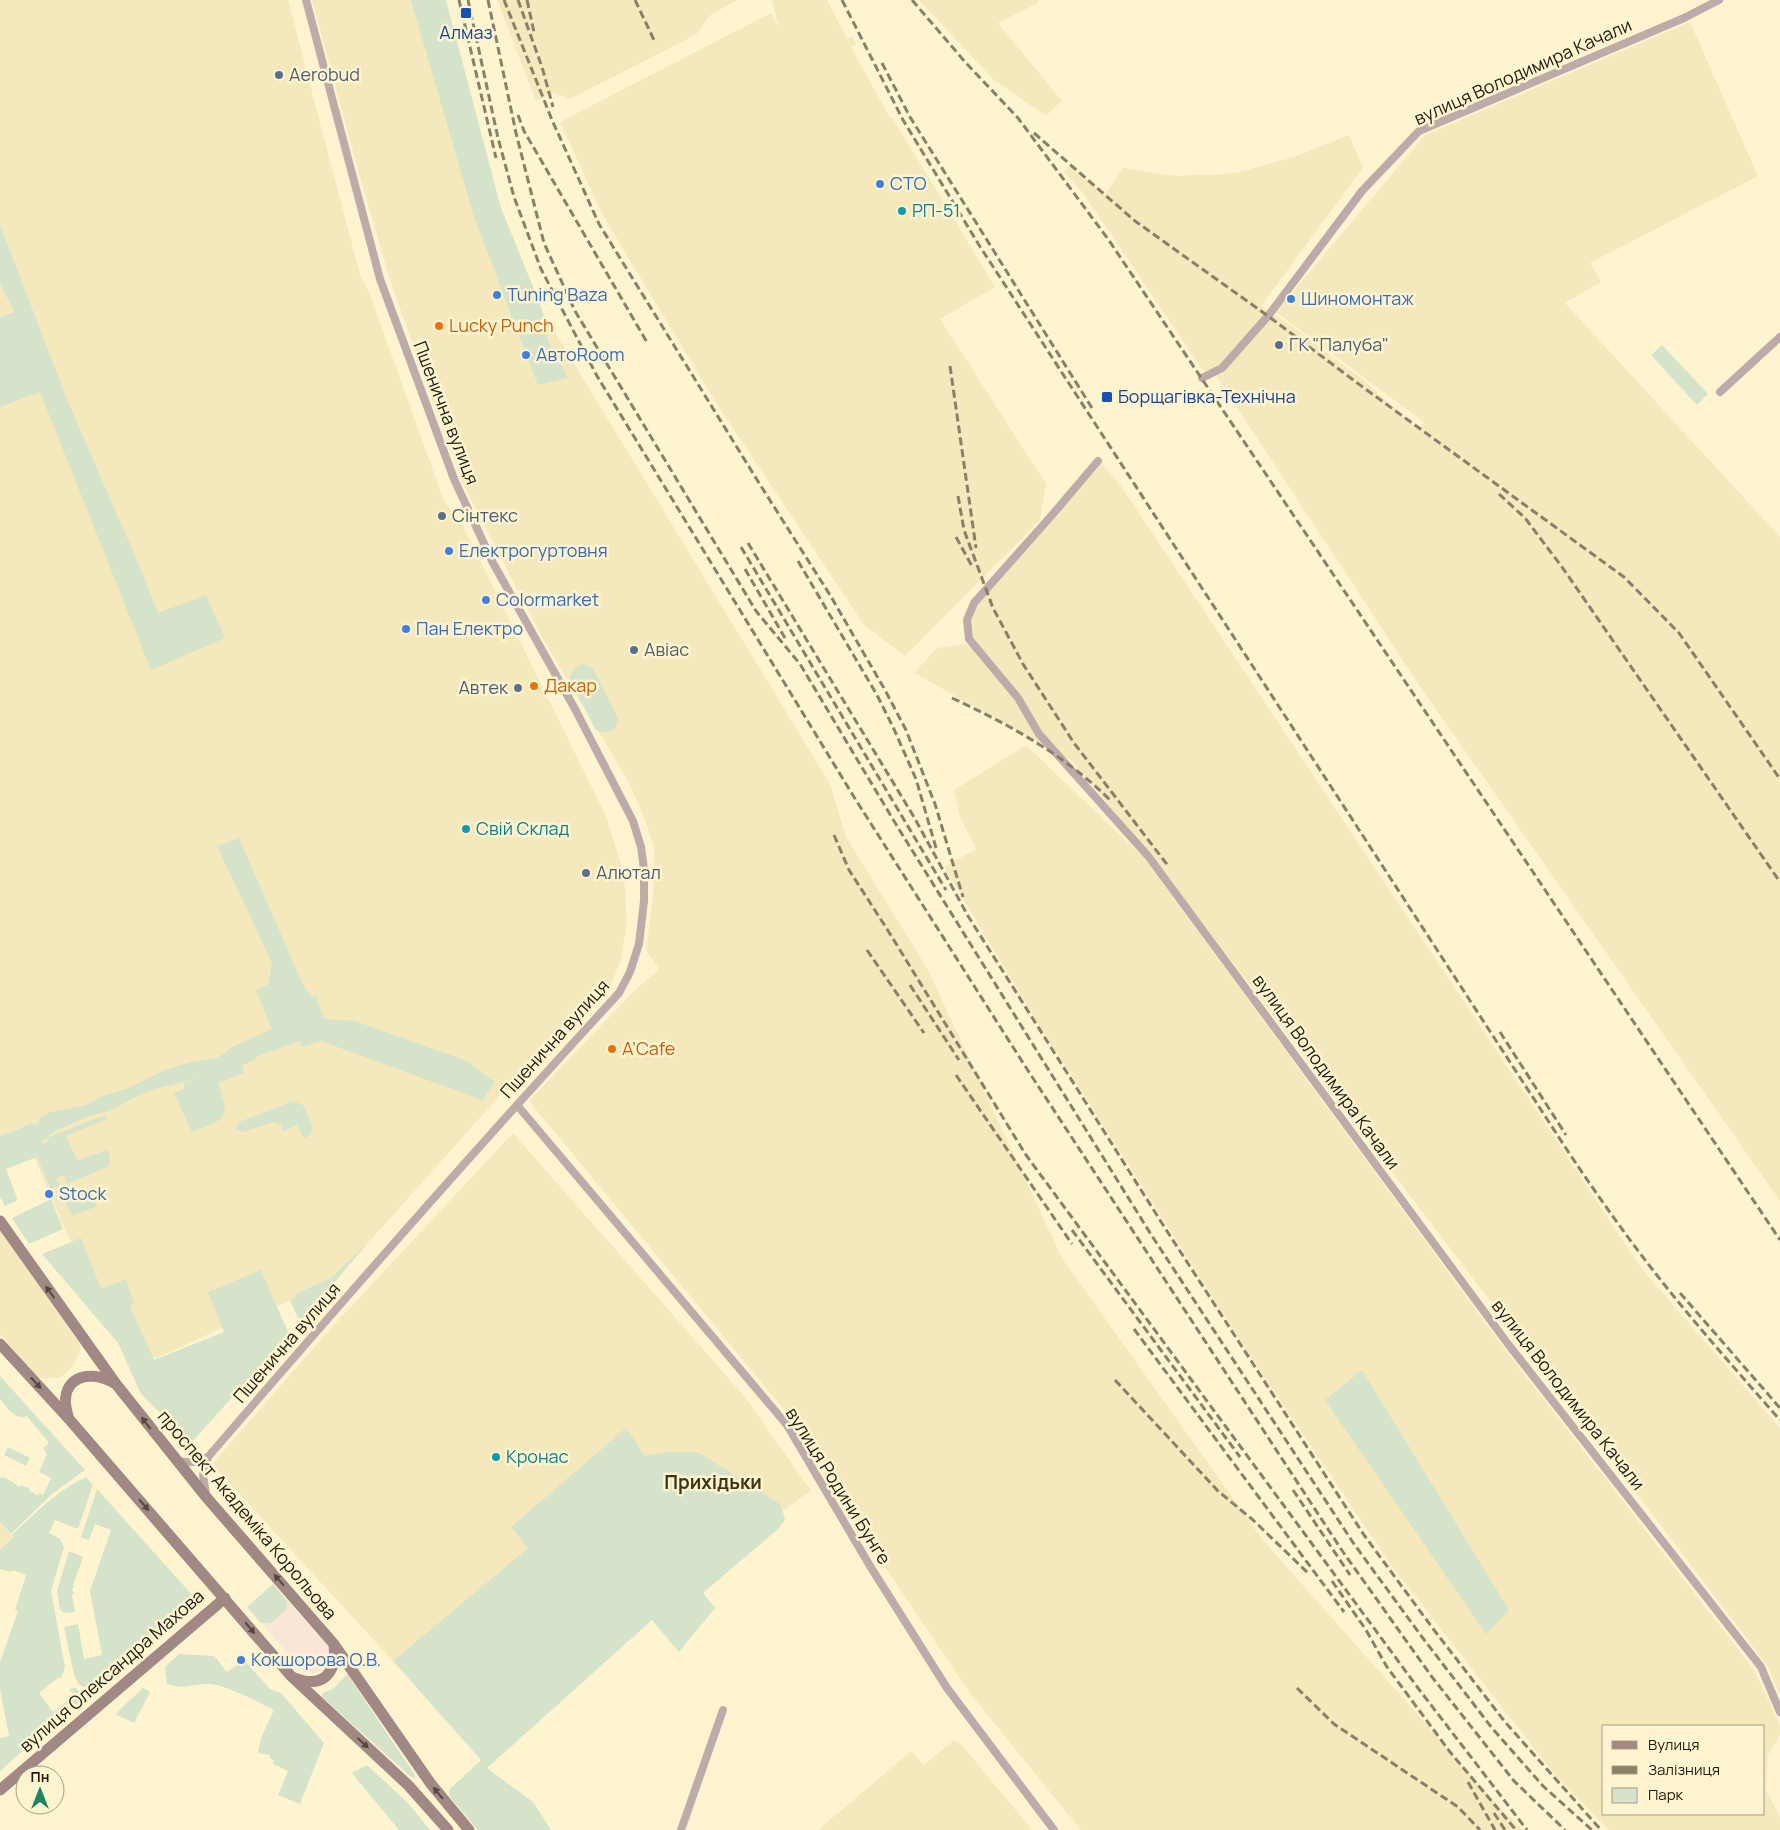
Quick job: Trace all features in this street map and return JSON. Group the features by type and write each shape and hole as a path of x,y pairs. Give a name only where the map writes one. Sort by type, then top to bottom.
{"main road":[{"name":"проспект Академіка Корольова","path":"0,1221 116,1384 207,1498 333,1643 431,1784 469,1830"},
{"path":"0,1344 69,1419 291,1676 408,1785 448,1830"},
{"path":"69,1419 65,1405 65,1396 69,1386 77,1378 94,1375 104,1377 116,1384"},
{"name":"вулиця Олександра Махова","path":"0,1790 224,1598"},
{"path":"291,1676 311,1682 326,1676 334,1663 333,1643"}],"street":[{"name":"Пшенична вулиця","path":"208,1457 326,1320 619,993 630,972 639,944 644,900 644,869 641,847 631,815 494,563 454,480 380,279 306,0"},
{"name":"вулиця Володимира Качали","path":"1202,378 1222,368 1268,316 1362,191 1419,131 1684,18 1719,0"},
{"path":"1720,392 1780,337"},
{"name":"вулиця Володимира Качали","path":"1098,461 974,603 967,620 969,639 1018,698 1039,734 1148,856 1508,1344 1761,1667 1780,1712"},
{"name":"вулиця Родини Бунґе","path":"517,1105 786,1425 870,1566 947,1688 1054,1830"},
{"path":"177,1461 187,1463 198,1462 208,1457"},
{"path":"207,1498 204,1475 208,1457"},
{"path":"681,1830 722,1710"}],"shaded area":[{"path":"0,0 288,0 360,275 369,292 444,501 461,522 606,816 624,874 627,923 621,960 609,989 524,1079 503,1092 368,1243 331,1278 296,1294 297,1297 277,1306 276,1303 157,1358 121,1348 64,1227 21,1127 0,1136"},
{"path":"312,0 434,0 464,113 528,288 830,784 846,837 927,968 1062,1258 1262,1539 1503,1811 1523,1830 1081,1830 969,1692 885,1567 801,1430 529,1101 632,993 659,969 646,950 653,896 654,846 642,812 627,779 543,639 463,484 391,283"},
{"path":"497,0 737,0 709,16 697,34 570,99 554,93 536,101"},
{"path":"772,0 827,0 847,39 852,37 856,44 851,47 890,118 892,117 995,287 940,319 1046,484 1040,520 905,656 864,625 713,398 602,214 560,122 771,13 779,29"},
{"path":"919,0 1037,0 1038,3 998,23 1062,101 1046,116 994,80"},
{"path":"1690,22 1758,176 1590,263 1601,282 1565,303 1780,537 1780,1201 1419,685 1217,377 1202,369 1083,193 1064,172 1069,165 1105,195 1123,168 1177,176 1236,173 1294,157 1349,135 1363,168 1261,306 1293,327 1362,379 1419,430 1424,422 1276,312 1425,135"},
{"path":"1102,464 1121,486 1641,1268 1780,1428 1780,1695 1767,1665 1151,855 1071,760 914,673 937,648 968,643 973,637 971,625 975,608"},
{"path":"1026,745 1144,858 1503,1347 1754,1670 1780,1725 1780,1735 1768,1755 1766,1790 1780,1817 1780,1830 1609,1830 1555,1775 1391,1565 1247,1351 1036,1020 944,867 976,849 960,817 954,790"},
{"path":"513,1133 745,1397 811,1491 717,1556 638,1456 393,1661 212,1464 332,1327"},
{"path":"0,1228 80,1345 80,1351 73,1366 61,1377 45,1379 36,1376 0,1334"},
{"path":"0,1522 13,1537 0,1548"},
{"path":"273,1584 327,1645 329,1659 319,1671 313,1673 302,1670 247,1607"},
{"path":"954,1740 961,1744 1032,1830 818,1830 911,1751 924,1765"}],"green space":[{"path":"411,0 446,0 501,208 542,309 548,341 568,378 538,385 474,217"},
{"path":"0,225 68,402 158,613 206,595 225,638 151,670 40,392 0,407 0,317 15,312 0,284"},
{"path":"1662,345 1708,394 1697,405 1651,355"},
{"path":"582,664 593,668 618,718 616,726 610,731 603,732 595,729 570,680 573,670"},
{"path":"239,838 304,987 313,997 316,996 324,1019 355,1021 467,1061 495,1082 482,1100 321,1041 302,1047 299,1041 256,1057 253,1061 242,1065 244,1073 218,1083 224,1105 223,1116 212,1124 192,1132 174,1093 184,1089 184,1083 204,1074 184,1082 154,1089 109,1111 92,1115 53,1132 41,1142 42,1144 48,1142 47,1138 105,1115 107,1119 66,1136 77,1160 108,1150 109,1165 67,1184 64,1175 56,1178 59,1186 51,1189 37,1157 6,1169 17,1198 16,1201 5,1206 0,1197 0,1136 33,1123 35,1126 41,1117 48,1113 86,1105 102,1096 129,1088 165,1070 187,1063 219,1057 234,1046 272,1029 256,991 268,984 272,963 217,846"},
{"path":"293,1101 303,1105 310,1119 311,1132 304,1138 297,1125 283,1131 281,1125 274,1122 243,1132 236,1130 239,1122"},
{"path":"80,1188 88,1189 97,1206 72,1216 64,1199 72,1196 71,1192"},
{"path":"51,1199 63,1229 29,1244 12,1218"},
{"path":"81,1238 101,1289 126,1279 134,1303 130,1306 154,1360 224,1332 208,1292 261,1270 289,1334 192,1442 188,1444 181,1439 165,1418 141,1394 118,1343 42,1254"},
{"path":"368,1243 303,1319 298,1318 290,1300 297,1297 295,1294 331,1278"},
{"path":"1362,1370 1509,1610 1486,1634 1325,1400"},
{"path":"0,1376 85,1470 52,1494 11,1534 0,1522 0,1477 4,1477 20,1487 21,1485 30,1489 29,1491 38,1495 39,1493 43,1495 51,1478 39,1472 47,1454 43,1448 49,1443 27,1416 19,1417 15,1415 0,1399"},
{"path":"626,1428 645,1456 668,1452 698,1452 781,1505 785,1520 778,1529 703,1593 715,1608 679,1652 652,1620 487,1768 533,1802 551,1830 478,1830 450,1797 449,1790 481,1760 393,1661 528,1548 511,1527"},
{"path":"8,1447 30,1458 26,1466 4,1455"},
{"path":"86,1477 93,1485 78,1529 55,1520 49,1533 60,1539 64,1547 51,1591 65,1667 61,1679 59,1677 39,1693 53,1712 74,1696 69,1689 76,1688 84,1697 0,1771 0,1738 9,1736 0,1689 0,1662 18,1611 15,1610 26,1575 13,1570 12,1572 0,1569 0,1549 14,1537 12,1535 29,1518 66,1488"},
{"path":"97,1489 194,1597 195,1601 192,1606 90,1694 78,1683 74,1675 64,1627 78,1624 84,1659 102,1655 90,1591 111,1530 95,1524 89,1540 81,1537"},
{"path":"69,1551 83,1557 72,1590 74,1593 72,1595 75,1612 67,1613 60,1610 57,1591"},
{"path":"273,1584 287,1602 287,1609 271,1623 261,1623 247,1607"},
{"path":"179,1654 214,1656 227,1672 244,1660 270,1689 281,1693 324,1743 300,1804 278,1795 288,1771 273,1764 274,1760 270,1758 270,1755 258,1753 261,1738 274,1710 242,1694 217,1685 203,1684 179,1687 167,1684 165,1667"},
{"path":"347,1674 415,1775 415,1778 410,1776 322,1697 323,1693 334,1688"},
{"path":"143,1688 150,1692 134,1723 115,1714"},
{"path":"367,1765 408,1803 430,1830 399,1830 352,1773"}],"railway":[{"path":"459,0 496,158"},
{"path":"468,0 498,138 514,197 541,269 597,376 854,797 1025,1066 1343,1552 1432,1677 1514,1781 1565,1830"},
{"path":"488,0 516,133 544,243 575,311 756,611 800,664 897,826 1152,1236 1354,1544 1492,1728 1543,1786 1592,1830"},
{"path":"504,0 552,120 599,224 830,595 906,730 935,804 963,897"},
{"path":"518,0 542,67 553,107"},
{"path":"527,0 534,32"},
{"path":"635,0 654,40"},
{"path":"842,0 903,120 979,245 1571,1156 1612,1216 1656,1274 1701,1330 1780,1420"},
{"path":"912,0 966,63 1018,118 1108,239 1780,1240"},
{"path":"882,63 910,117 1092,408"},
{"path":"518,115 524,131 648,344"},
{"path":"1034,133 1135,221 1624,577 1679,633 1780,779"},
{"path":"950,366 976,548"},
{"path":"1499,494 1525,518 1562,567 1780,882"},
{"path":"958,496 964,530 993,608 1023,664 1074,743 1169,867"},
{"path":"956,537 973,568"},
{"path":"748,543 914,817 968,916 1165,1228 1364,1535 1505,1722 1601,1830"},
{"path":"741,547 946,890"},
{"path":"798,561 877,695 893,727 916,779 936,848"},
{"path":"745,569 785,638"},
{"path":"952,698 1036,742 1075,769 1111,801"},
{"path":"834,835 849,870 1026,1155 1418,1688 1527,1830"},
{"path":"867,950 924,1033"},
{"path":"910,985 959,1060"},
{"path":"1500,1032 1566,1135"},
{"path":"956,1075 1072,1244"},
{"path":"1072,1230 1240,1457"},
{"path":"1680,1293 1780,1408"},
{"path":"1134,1329 1344,1612"},
{"path":"1115,1380 1218,1491 1253,1520 1308,1573"},
{"path":"1293,1490 1350,1575"},
{"path":"1332,1581 1366,1630 1387,1667 1450,1752 1516,1830"},
{"path":"1297,1688 1334,1724 1458,1807 1480,1830"},
{"path":"1468,1782 1495,1830"},
{"path":"1494,1813 1505,1830"}],"place":[{"name":"Алмаз","path":"466,13"},
{"name":"Aerobud","path":"279,75"},
{"name":"СТО","path":"880,184"},
{"name":"РП-51","path":"902,211"},
{"name":"Tuning Baza","path":"497,295"},
{"name":"Шиномонтаж","path":"1291,299"},
{"name":"Lucky Punch","path":"439,326"},
{"name":"ГК \"Палуба\"","path":"1279,345"},
{"name":"АвтоRoom","path":"526,355"},
{"name":"Борщагівка-Технічна","path":"1107,397"},
{"name":"Сінтекс","path":"442,516"},
{"name":"Електрогуртовня","path":"449,551"},
{"name":"Colormarket","path":"486,600"},
{"name":"Пан Електро","path":"406,629"},
{"name":"Авіас","path":"634,650"},
{"name":"Дакар","path":"534,686"},
{"name":"Автек","path":"518,688"},
{"name":"Свій Склад","path":"466,829"},
{"name":"Алютал","path":"586,873"},
{"name":"A’Cafe","path":"612,1049"},
{"name":"Stock","path":"49,1194"},
{"name":"Кронас","path":"496,1457"},
{"name":"Кокшорова О.В.","path":"241,1660"}],"district":[{"name":"Прихідьки","path":"713,1482"}]}
